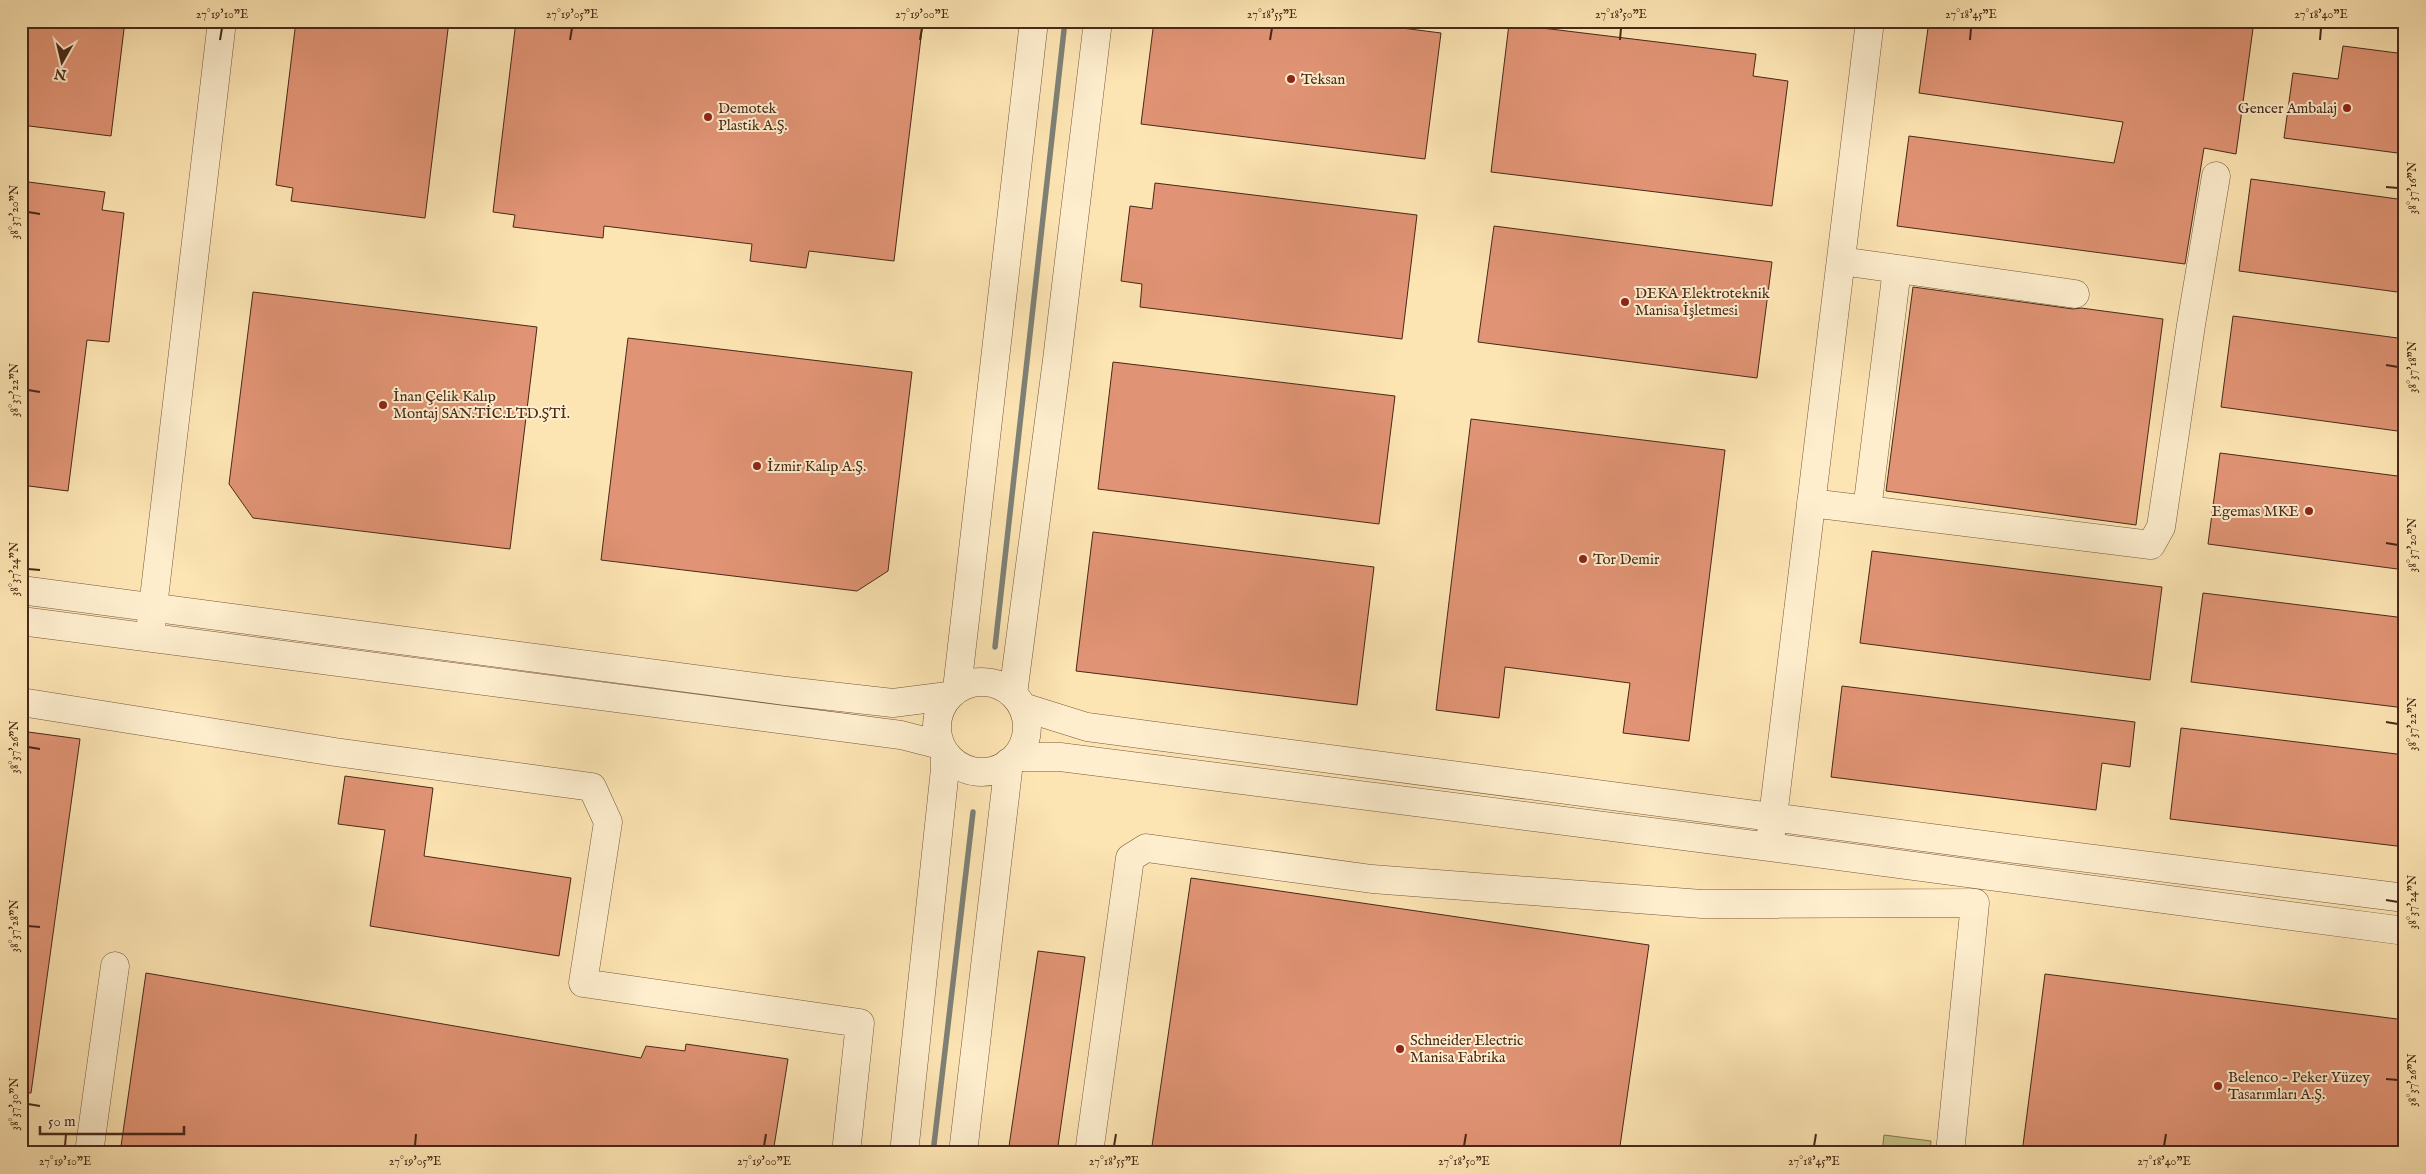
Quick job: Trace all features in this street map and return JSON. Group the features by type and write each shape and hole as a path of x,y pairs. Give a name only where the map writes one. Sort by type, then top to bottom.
{"street":[{"path":"149,638 222,21"},
{"path":"904,1153 946,769 943,749 936,726 939,712 952,693 1034,21"},
{"path":"963,1153 1013,760 1027,736 1027,722 1018,701 1098,21"},
{"path":"1770,847 1870,21"},
{"path":"1811,503 2151,545 2161,527 2191,325 2216,176"},
{"path":"1841,262 2075,294"},
{"path":"1867,510 1897,269"},
{"path":"21,590 893,703 952,693 971,682 986,682 1000,685 1018,701 1087,727 1773,816 1984,846 2405,898"},
{"path":"21,621 901,735 943,749 955,764 969,771 985,772 999,769 1013,760 1060,757 1770,847 2405,931"},
{"path":"21,702 335,752 592,787 608,822 583,983 860,1023 846,1153"},
{"path":"1089,1153 1130,858 1146,848 1372,879 1702,904 1975,903"},
{"path":"1950,1153 1979,875"},
{"path":"89,1153 115,966"}],"shaded area":[{"path":"1884,1135 1931,1141 1930,1153 1882,1153"}],"building":[{"path":"21,21 125,21 111,136 21,125"},
{"path":"296,21 449,21 425,218 291,201 293,188 276,185"},
{"name":"Demotek Plastik A.Ş.","path":"516,21 923,21 894,261 809,251 806,268 750,261 752,244 604,226 603,238 513,227 515,215 493,212"},
{"name":"Teksan","path":"1154,21 1347,21 1441,33 1425,159 1141,124"},
{"path":"1929,21 2083,21 2108,24 2109,21 2254,21 2236,154 2204,148 2185,264 1897,226 1909,136 2114,163 2123,122 1919,93"},
{"path":"1509,24 1756,54 1753,76 1788,81 1772,206 1491,172"},
{"name":"Gencer Ambalaj","path":"2343,46 2405,54 2405,154 2284,138 2293,73 2338,79"},
{"path":"2251,179 2405,200 2405,293 2239,271"},
{"path":"21,181 105,192 102,210 124,213 109,342 87,340 68,491 21,485"},
{"path":"1155,183 1417,215 1402,339 1140,307 1142,284 1121,281 1130,206 1152,209"},
{"name":"DEKA Elektroteknik Manisa İşletmesi","path":"1494,226 1772,262 1757,378 1478,342"},
{"path":"1913,287 2073,309 2081,308 2163,319 2136,525 1886,491"},
{"name":"İnan Çelik Kalıp Montaj SAN.TİC.LTD.ŞTİ.","path":"253,292 537,327 510,549 253,518 229,484"},
{"path":"2233,316 2405,339 2405,432 2221,407"},
{"name":"İzmir Kalıp A.Ş.","path":"628,338 912,372 888,571 857,591 601,560"},
{"path":"1113,362 1395,396 1379,524 1098,489"},
{"name":"Tor Demir","path":"1471,419 1725,450 1689,741 1623,733 1630,683 1505,667 1499,718 1436,710"},
{"name":"Egemas MKE","path":"2220,453 2405,477 2405,570 2208,544"},
{"path":"1093,532 1374,567 1357,705 1076,671"},
{"path":"1872,551 2162,587 2150,680 1860,643"},
{"path":"2203,593 2405,618 2405,708 2191,682"},
{"path":"1842,686 2135,722 2130,767 2102,763 2096,810 1831,777"},
{"path":"2181,728 2405,755 2405,847 2170,819"},
{"path":"21,731 80,739 31,1093 21,1093"},
{"path":"345,776 433,788 424,856 571,878 559,956 370,926 385,830 338,824"},
{"name":"Schneider Electric Manisa Fabrika","path":"1191,878 1649,945 1619,1153 1151,1153"},
{"path":"1038,951 1085,957 1057,1153 1008,1153"},
{"path":"146,973 641,1058 646,1046 685,1051 686,1044 788,1059 773,1153 120,1153"},
{"name":"Belenco - Peker Yüzey Tasarımları A.Ş.","path":"2045,974 2405,1020 2405,1153 2022,1153"}],"waterway":[{"path":"995,647 1065,21"},
{"path":"933,1153 973,812"}],"place":[{"name":"Teksan","path":"1291,79"},
{"name":"Gencer Ambalaj","path":"2347,108"},
{"name":"Demotek Plastik A.Ş.","path":"708,117"},
{"name":"DEKA Elektroteknik Manisa İşletmesi","path":"1625,302"},
{"name":"İnan Çelik Kalıp Montaj SAN.TİC.LTD.ŞTİ.","path":"383,405"},
{"name":"İzmir Kalıp A.Ş.","path":"757,466"},
{"name":"Egemas MKE","path":"2309,511"},
{"name":"Tor Demir","path":"1583,559"},
{"name":"Schneider Electric Manisa Fabrika","path":"1400,1049"},
{"name":"Belenco - Peker Yüzey Tasarımları A.Ş.","path":"2218,1086"}]}
